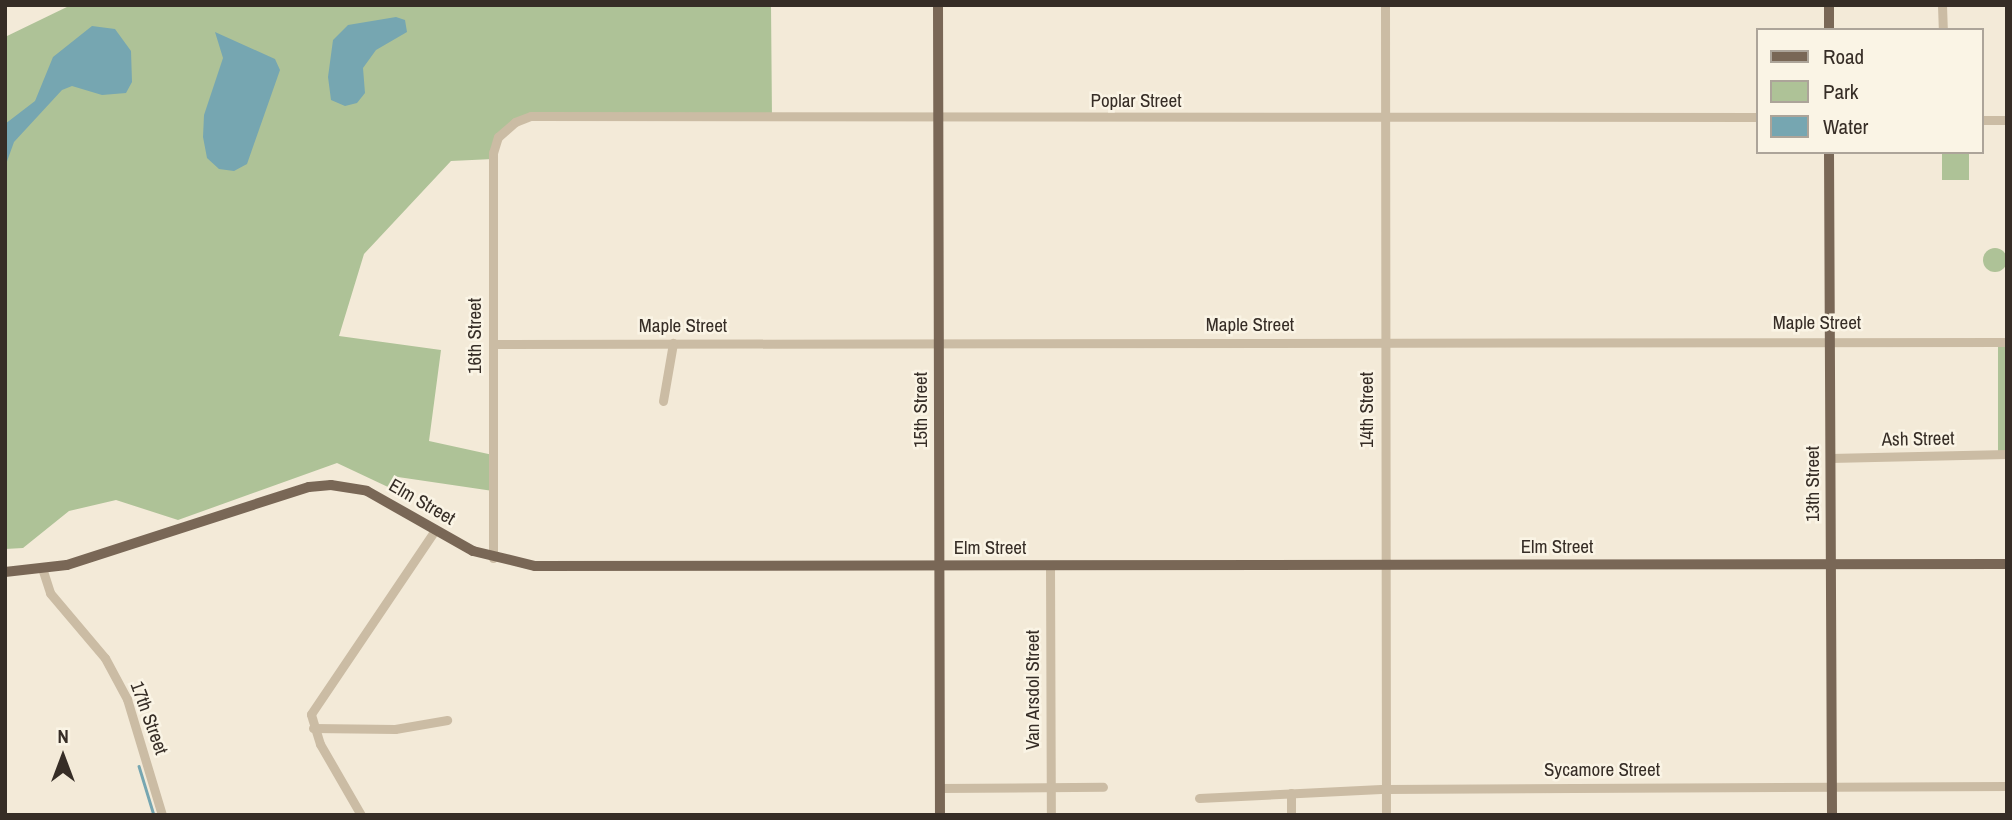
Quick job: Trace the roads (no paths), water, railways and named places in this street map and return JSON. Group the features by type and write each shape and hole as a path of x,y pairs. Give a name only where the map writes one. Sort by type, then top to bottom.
{"main road":[{"name":"15th Street","path":"938,5 940,815"},
{"path":"1829,5 1829,28"},
{"name":"13th Street","path":"1829,154 1832,815"},
{"name":"Elm Street","path":"5,572 43,571 309,487 331,485 367,491 435,530 493,558 535,566 2007,564"}],"street":[{"name":"14th Street","path":"1385,5 1386,815"},
{"path":"1942,5 1943,28"},
{"name":"Poplar Street","path":"515,122 531,116 939,120 1756,117"},
{"path":"1984,120 2007,120"},
{"name":"16th Street","path":"493,558 493,153 499,137 515,122"},
{"name":"Maple Street","path":"492,344 2007,342"},
{"path":"663,401 673,343"},
{"name":"Ash Street","path":"1830,458 2007,454"},
{"path":"361,815 313,728 312,714 319,698 435,530"},
{"name":"Van Arsdol Street","path":"1050,565 1051,815"},
{"name":"17th Street","path":"43,571 50,593 105,658 127,699 162,815"},
{"path":"313,728 394,729 447,720"},
{"name":"Sycamore Street","path":"1199,798 1386,789 2007,786"},
{"path":"940,789 1103,787"},
{"path":"1291,793 1291,815"}],"water":[{"path":"396,17 405,20 407,32 376,50 363,68 365,93 357,103 345,106 331,100 328,77 333,40 348,25"},
{"path":"92,26 115,29 131,51 132,82 126,93 102,95 72,86 62,90 14,142 5,167 5,124 35,101 53,57"},
{"path":"215,32 275,59 280,70 247,164 234,171 219,169 207,158 203,137 204,115 223,58"}],"waterway":[{"path":"139,766 154,815"}]}
